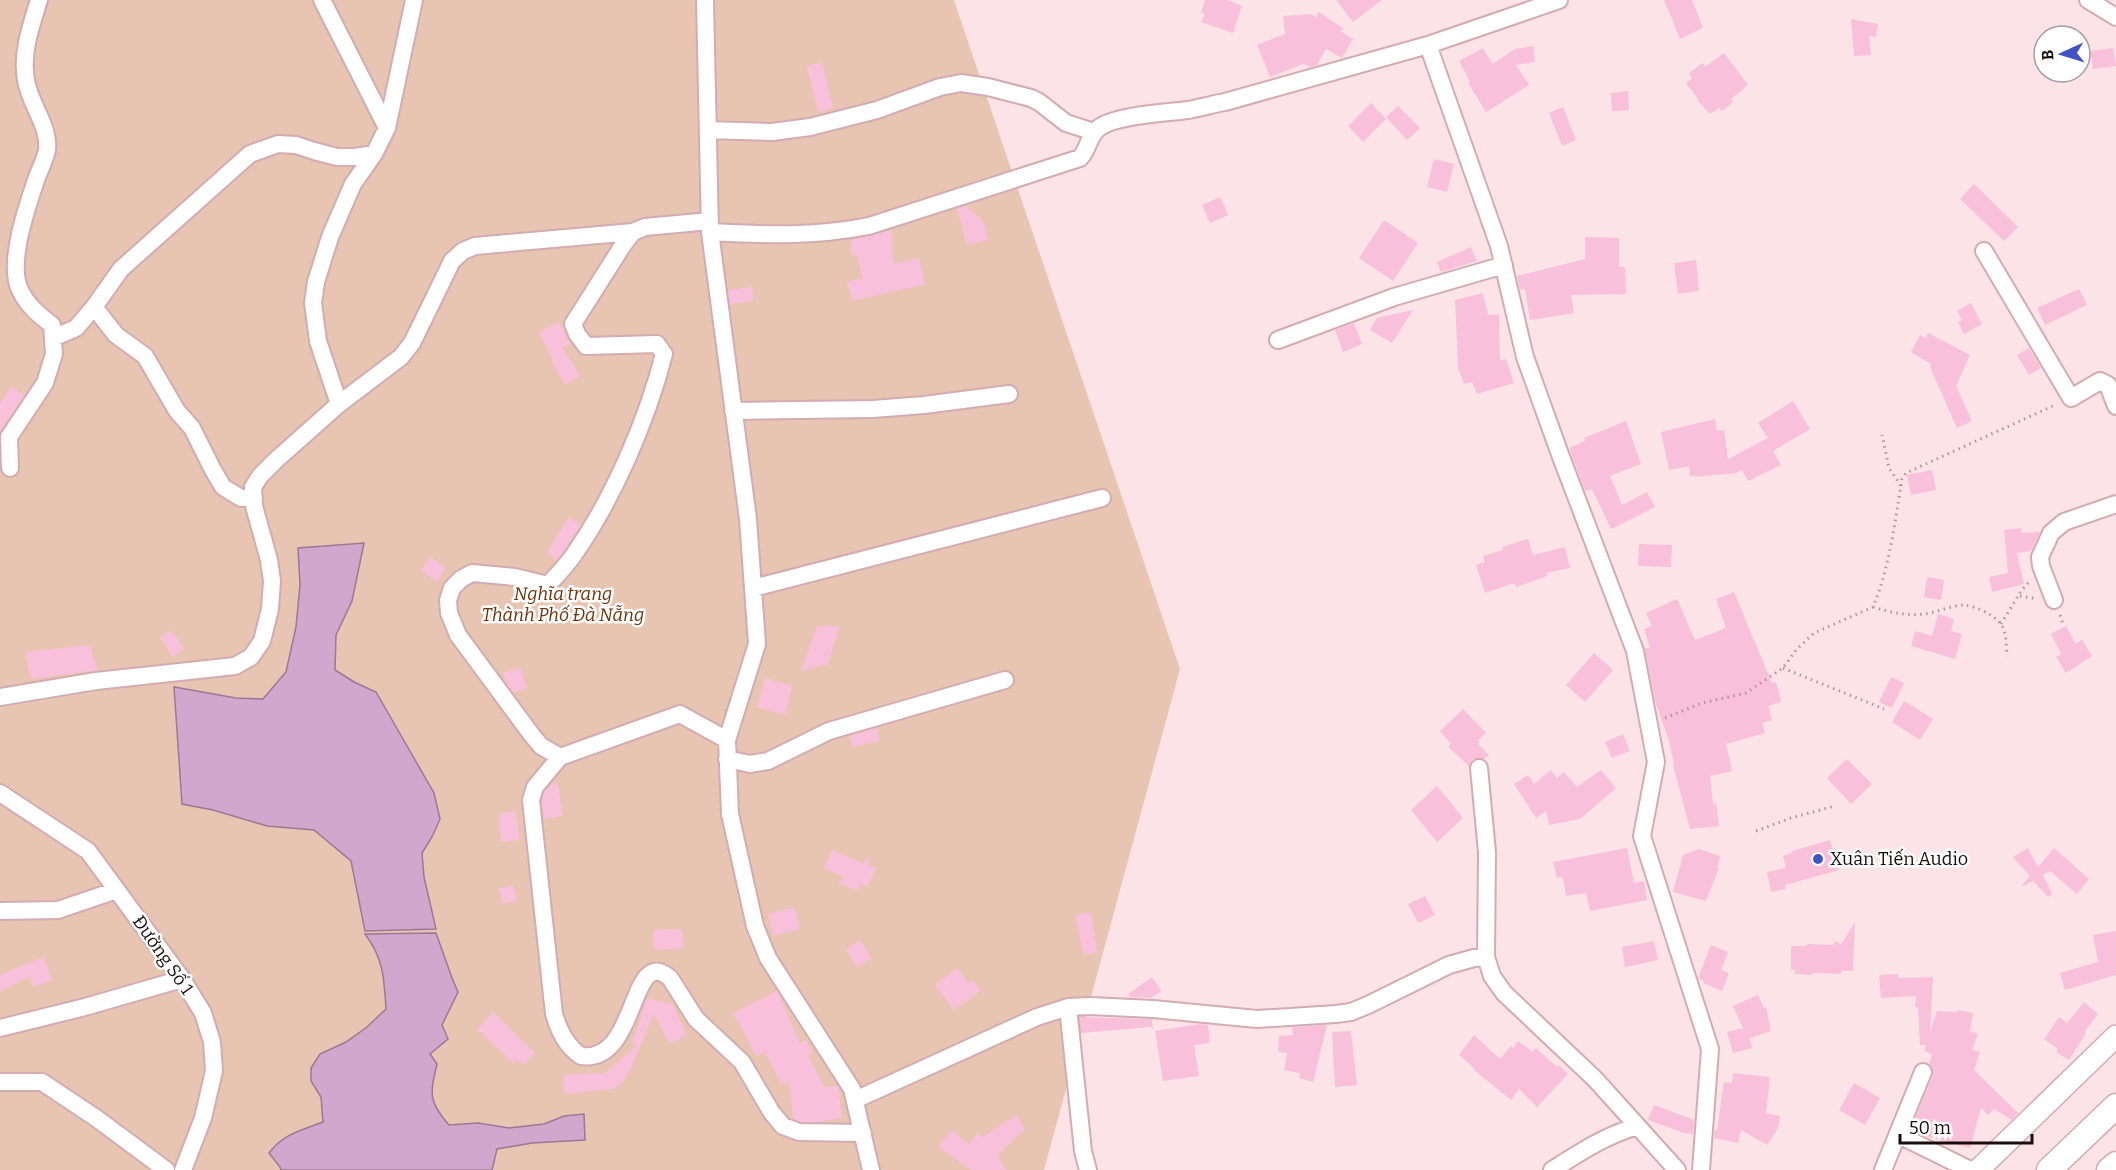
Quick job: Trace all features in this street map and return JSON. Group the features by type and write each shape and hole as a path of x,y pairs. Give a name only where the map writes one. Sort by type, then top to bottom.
{"highway":[{"path":"2049,1170 2116,1106"},
{"path":"2109,1170 2116,1164"}],"main road":[{"path":"1978,1170 2116,1036"}],"street":[{"path":"10,468 9,437 45,383 54,354 52,325 33,310 19,290 16,272 17,252 26,216 47,149 44,129 26,82 24,56 39,0"},
{"path":"322,0 387,128"},
{"path":"339,404 318,341 314,313 315,292 330,237 353,184 374,154 387,128 414,0"},
{"path":"705,0 710,226 748,519 757,644 727,740 730,814 755,926 768,958 852,1089 871,1170"},
{"path":"0,697 96,681 235,666 251,657 262,641 270,609 272,581 253,487 260,476 339,404 384,371 407,350 452,261 463,251 475,246 633,232 645,227 710,226 799,235 837,232 869,226 1080,158 1086,152 1094,132 1108,123 1138,116 1191,110 1225,102 1428,45 1559,0"},
{"path":"2088,0 2116,17"},
{"path":"1428,45 1499,246 1525,357 1635,651 1656,762 1642,836 1710,1049 1701,1170"},
{"path":"708,130 772,132 810,128 877,110 940,87 961,83 1031,98 1066,123 1094,132"},
{"path":"53,338 76,328 121,269 250,154 278,144 296,145 337,157 374,154"},
{"path":"560,757 541,746 458,635 449,613 448,600 453,588 461,579 472,573 515,577 548,585 575,554 624,466 655,388 664,354 657,344 586,346 573,324 633,232"},
{"path":"1984,251 2071,398 2100,381 2108,385 2116,406"},
{"path":"1278,340 1394,297 1504,265"},
{"path":"94,307 117,335 145,356 177,411 192,428 223,487 241,498 254,497"},
{"path":"733,411 873,409 1009,394"},
{"path":"753,588 1102,498"},
{"path":"2054,600 2041,566 2040,557 2051,533 2064,522 2116,504"},
{"path":"728,759 750,764 768,761 829,730 1005,680"},
{"path":"727,740 680,714 560,757 535,787 531,800 554,1014 567,1043 581,1056 597,1056 612,1046 624,1027 641,983 650,974 665,974 700,1023 742,1062 772,1113 783,1126 805,1133 862,1133"},
{"path":"1479,768 1487,852 1486,957 1492,976 1504,993 1595,1079 1677,1170"},
{"name":"Đường Số 1","path":"0,793 88,851 182,979 203,1013 212,1042 214,1071 203,1118 183,1170"},
{"path":"0,911 58,910 117,890"},
{"path":"855,1100 1036,1017 1068,1007 1153,1009 1257,1020 1336,1014 1368,1005 1449,965 1486,957"},
{"path":"0,1028 85,1007 182,979"},
{"path":"1068,1007 1083,1151 1088,1170"},
{"path":"1883,1170 1923,1072"},
{"path":"0,1082 42,1083 96,1118 166,1170"},
{"path":"1552,1170 1593,1143 1637,1126"},
{"path":"1899,1135 1970,1170"}],"path":[{"path":"1873,607 1890,547 1902,479 1906,473 2071,398"},
{"path":"1882,435 1889,468 1901,486"},
{"path":"2001,624 2029,582"},
{"path":"1648,725 1702,703 1746,693 1783,668 1796,650 1814,633 1873,607 1907,615 1925,614 1964,605 1981,609 2001,624 2007,656"},
{"path":"1783,668 1884,709"},
{"path":"1756,831 1791,818 1835,806"}],"green space":[{"name":"Nghĩa trang Thành Phố Đà Nẵng","path":"0,0 954,0 1180,669 1044,1170 0,1170"}],"shaded area":[{"path":"364,543 352,601 336,635 335,670 376,692 434,793 440,819 422,853 424,877 436,929 365,931 351,861 314,830 267,826 213,810 182,804 174,687 236,698 263,699 286,672 296,627 300,585 298,548"},
{"path":"436,933 458,992 442,1025 448,1039 430,1054 437,1064 432,1097 442,1117 449,1125 478,1123 509,1128 544,1124 564,1116 584,1114 585,1140 532,1143 497,1149 492,1170 281,1170 269,1153 274,1147 293,1133 323,1122 321,1097 311,1081 311,1068 320,1054 346,1042 386,1009 379,961 365,934"}],"building":[{"path":"1205,0 1228,0 1242,6 1233,33 1201,22 1205,14 1201,13"},
{"path":"1336,0 1382,0 1353,22"},
{"path":"1664,0 1692,0 1703,28 1680,39"},
{"path":"1319,12 1344,29 1340,31 1353,39 1342,58 1326,49 1317,65 1310,67 1303,64 1270,77 1257,45 1285,34 1283,16 1311,14 1316,17"},
{"path":"1851,19 1878,24 1876,37 1869,36 1871,55 1854,56"},
{"path":"1533,46 1535,62 1516,65 1529,85 1486,112 1468,83 1470,82 1459,61 1483,48 1492,64 1515,49"},
{"path":"2113,48 2116,66 2093,69 2092,51"},
{"path":"1724,53 1748,85 1731,99 1733,102 1722,111 1719,108 1710,114 1686,83 1692,78 1689,73 1703,63 1705,67"},
{"path":"822,62 833,108 818,112 807,66"},
{"path":"1628,91 1629,110 1612,111 1611,93"},
{"path":"1371,103 1386,119 1363,142 1348,126"},
{"path":"1398,106 1420,128 1407,140 1386,117"},
{"path":"1563,107 1576,140 1562,146 1549,113"},
{"path":"1434,159 1454,164 1447,192 1427,187"},
{"path":"1974,184 2018,227 2004,241 1960,199"},
{"path":"1220,197 1228,215 1210,223 1202,205"},
{"path":"966,206 983,221 988,240 967,245 957,209"},
{"path":"1384,220 1418,243 1393,281 1359,258"},
{"path":"892,231 893,264 919,258 925,284 852,301 847,282 863,278 857,255 851,255 851,240"},
{"path":"1585,237 1619,238 1619,267 1625,267 1626,294 1571,295 1574,313 1530,320 1525,289 1520,290 1517,276 1585,259"},
{"path":"1471,247 1477,261 1441,272 1437,262"},
{"path":"1696,260 1699,291 1678,294 1674,263"},
{"path":"752,287 753,301 730,304 728,290"},
{"path":"2079,289 2087,305 2045,325 2037,308"},
{"path":"1483,293 1488,315 1499,314 1500,360 1506,359 1514,383 1477,394 1472,382 1464,384 1458,368 1455,300"},
{"path":"1971,303 1982,324 1964,334 1958,322 1962,320 1957,311"},
{"path":"1413,310 1392,343 1370,330 1377,318"},
{"path":"559,322 570,344 563,348 580,376 565,385 539,332"},
{"path":"1354,323 1362,344 1343,352 1335,330"},
{"path":"1928,333 1970,355 1956,386 1972,421 1957,428 1930,367 1931,364 1911,352 1920,335 1926,338"},
{"path":"2029,348 2041,368 2029,375 2017,355"},
{"path":"11,386 24,395 0,431 0,403"},
{"path":"1793,401 1810,429 1773,451 1781,465 1748,481 1742,470 1736,473 1694,477 1696,475 1690,476 1689,466 1669,470 1661,432 1715,419 1717,431 1724,430 1728,459 1768,438 1758,423"},
{"path":"1626,421 1641,464 1610,476 1622,505 1647,492 1655,507 1611,529 1592,489 1585,491 1569,448 1585,441 1584,438"},
{"path":"1932,470 1936,490 1911,495 1907,475"},
{"path":"569,517 581,525 557,560 546,553"},
{"path":"2021,528 2022,533 2040,532 2031,551 2017,553 2024,584 1992,592 1989,577 2008,573 2004,530"},
{"path":"1528,539 1533,555 1565,547 1570,568 1546,573 1547,576 1516,587 1514,583 1485,593 1476,565 1485,562 1483,556"},
{"path":"1639,544 1672,545 1671,567 1638,566"},
{"path":"431,557 446,568 437,582 421,570"},
{"path":"1927,577 1944,580 1941,600 1924,597"},
{"path":"1734,592 1772,683 1776,682 1781,702 1768,706 1772,720 1762,723 1765,733 1726,744 1732,771 1710,776 1713,804 1716,803 1719,826 1690,829 1669,741 1655,701 1645,649 1650,647 1644,629 1652,626 1646,613 1677,599 1695,640 1726,628 1716,599"},
{"path":"1938,614 1954,619 1951,631 1962,634 1955,659 1911,646 1915,631 1932,636"},
{"path":"817,626 840,626 828,664 801,671"},
{"path":"2066,626 2075,644 2082,640 2092,656 2066,673 2056,657 2061,654 2051,634"},
{"path":"171,630 184,649 173,657 160,638"},
{"path":"89,645 98,670 31,679 25,652"},
{"path":"1594,653 1613,670 1585,702 1566,685"},
{"path":"520,667 527,688 513,693 503,673"},
{"path":"1891,677 1904,683 1892,708 1879,702"},
{"path":"765,678 792,686 785,715 757,707"},
{"path":"1904,701 1933,719 1920,740 1892,722"},
{"path":"1463,709 1486,733 1478,740 1480,742 1478,744 1489,755 1484,759 1473,759 1469,766 1448,747 1451,744 1440,731"},
{"path":"877,728 880,741 852,747 850,736"},
{"path":"1623,734 1630,751 1612,758 1605,742"},
{"path":"1847,759 1872,784 1851,804 1827,778"},
{"path":"1551,770 1557,778 1564,772 1577,787 1601,770 1616,788 1580,819 1549,825 1546,811 1536,818 1514,784 1528,775 1534,784"},
{"path":"552,784 558,784 563,816 544,819 542,801 544,792"},
{"path":"1437,786 1463,818 1437,842 1411,810"},
{"path":"516,811 519,840 501,842 499,813"},
{"path":"1830,840 1839,870 1785,885 1786,889 1771,892 1767,872 1786,868 1783,856 1792,851"},
{"path":"1627,848 1634,883 1644,881 1647,900 1590,911 1586,893 1566,896 1563,877 1557,878 1553,862"},
{"path":"2028,848 2038,867 2054,848 2089,879 2077,894 2050,871 2043,875 2052,894 2048,897 2033,881 2023,886 2030,876 2013,857"},
{"path":"1699,849 1720,856 1717,867 1719,868 1706,901 1673,892 1683,855"},
{"path":"832,850 863,863 871,856 868,865 876,868 868,887 860,884 857,890 838,883 845,877 824,869"},
{"path":"514,886 517,901 502,904 499,888"},
{"path":"1425,896 1435,915 1418,923 1408,904"},
{"path":"794,907 800,929 773,936 768,914"},
{"path":"1091,912 1097,953 1083,955 1075,915"},
{"path":"1855,922 1853,971 1841,971 1841,974 1813,973 1812,975 1795,974 1795,970 1791,970 1791,946 1833,945 1835,941 1841,944"},
{"path":"682,929 683,948 654,950 653,930"},
{"path":"2116,931 2116,975 2065,990 2060,973 2098,962 2093,935"},
{"path":"861,940 871,959 856,967 846,949"},
{"path":"1654,941 1658,960 1625,967 1622,947"},
{"path":"1711,945 1728,952 1721,970 1729,973 1722,991 1703,983 1704,981 1698,978"},
{"path":"44,957 52,980 33,987 29,977 0,991 0,975"},
{"path":"957,968 968,983 973,980 981,991 953,1010 935,985"},
{"path":"1898,974 1898,978 1933,977 1930,1032 1937,1011 1957,1012 1957,1010 1973,1013 1970,1031 1978,1034 1972,1050 1980,1052 1974,1070 2018,1113 2012,1120 1994,1109 1988,1115 1981,1108 1970,1148 1925,1136 1927,1126 1915,1119 1933,1075 1929,1064 1932,1054 1924,1051 1926,1045 1920,1045 1918,1007 1915,1007 1916,996 1881,998 1879,975"},
{"path":"1152,977 1161,991 1151,998 1130,997 1128,994"},
{"path":"777,991 800,1043 806,1040 812,1053 808,1055 824,1087 838,1086 842,1118 815,1122 801,1122 793,1119 789,1082 781,1085 765,1052 756,1056 742,1031 733,1013"},
{"path":"1758,995 1764,1008 1766,1007 1771,1031 1750,1038 1752,1048 1733,1053 1727,1032 1743,1028 1733,1006"},
{"path":"647,998 673,1005 687,1035 669,1044 654,1014 622,1083 613,1089 564,1094 563,1075 605,1073 637,1045 632,1044"},
{"path":"2084,1002 2098,1014 2084,1032 2086,1033 2069,1060 2056,1052 2058,1049 2044,1039 2059,1017 2067,1023"},
{"path":"493,1012 535,1053 523,1065 517,1059 513,1063 477,1029"},
{"path":"1080,1017 1152,1019 1153,1030 1151,1027 1081,1033"},
{"path":"1200,1024 1208,1025 1210,1043 1194,1045 1199,1076 1163,1081 1155,1031"},
{"path":"1327,1025 1313,1082 1299,1078 1300,1073 1284,1070 1287,1053 1278,1052 1279,1036 1293,1035 1292,1027"},
{"path":"1351,1031 1357,1085 1335,1087 1332,1032"},
{"path":"1474,1035 1500,1059 1518,1041 1533,1052 1536,1048 1568,1074 1537,1107 1519,1089 1511,1100 1459,1055"},
{"path":"1733,1073 1770,1077 1766,1113 1780,1116 1778,1128 1767,1145 1741,1130 1738,1143 1714,1138 1724,1082 1732,1083"},
{"path":"1854,1083 1880,1098 1865,1125 1839,1110"},
{"path":"1654,1105 1694,1120 1693,1134 1648,1120"},
{"path":"1016,1115 1025,1129 997,1155 1006,1170 971,1170 938,1147 952,1130 969,1144 977,1133 982,1137"}],"place":[{"name":"Xuân Tiến Audio","path":"1818,859"}]}
